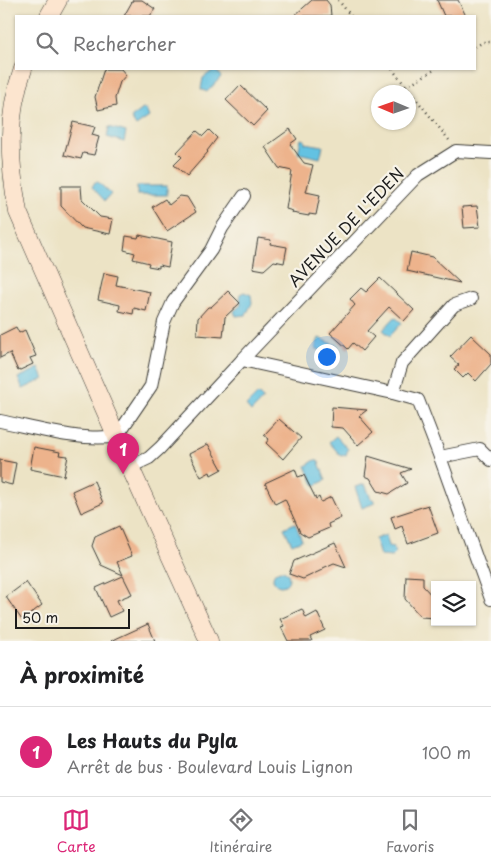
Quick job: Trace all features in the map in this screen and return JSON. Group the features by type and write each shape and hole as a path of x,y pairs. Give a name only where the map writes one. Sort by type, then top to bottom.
{"main road":[{"path":"50,15 58,0"},
{"path":"24,70 14,98 10,138 11,172 18,212 209,641"}],"street":[{"path":"456,151 491,153"},
{"name":"AVENUE DE L'EDEN","path":"130,467 149,458 160,448 418,175 456,151"},
{"path":"0,420 72,435 108,438 117,436 151,386 164,322 173,302 211,250 222,228 244,196"},
{"path":"393,393 402,363 454,306 471,299"},
{"path":"242,360 418,400 491,599"},
{"path":"440,457 480,449 491,460"}],"path":[{"path":"338,0 350,15"},
{"path":"476,46 483,42 491,42"},
{"path":"393,70 405,85"},
{"path":"408,85 434,70"},
{"path":"416,99 456,151"}],"water":[{"path":"216,70 221,77 207,92 201,89 203,78"},
{"path":"143,109 146,110 149,117 136,126 131,118"},
{"path":"109,127 126,132 124,142 107,137"},
{"path":"301,139 305,140 305,143 323,146 320,158 298,153"},
{"path":"95,182 98,182 111,194 105,201 92,187"},
{"path":"137,186 167,186 167,195 137,195"},
{"path":"244,292 251,295 252,303 246,315 236,316 234,311 241,305 240,294"},
{"path":"395,317 402,323 390,336 383,330"},
{"path":"319,338 338,346 334,356 315,348"},
{"path":"39,368 44,379 23,389 18,378"},
{"path":"258,394 263,399 251,412 246,406"},
{"path":"336,436 348,449 346,455 341,456 329,442"},
{"path":"318,460 326,480 316,485 306,466"},
{"path":"365,484 371,499 375,503 362,508 355,487"},
{"path":"295,523 302,540 292,544 284,528"},
{"path":"386,535 389,546 393,547 395,553 392,557 380,556 375,539"},
{"path":"281,570 287,572 289,578 287,584 281,586 275,584 273,578 275,572"}],"building":[{"path":"133,0 142,0 155,9 151,15 125,15"},
{"path":"312,0 326,0 330,5 331,15 295,15"},
{"path":"437,0 458,0 466,15 444,15"},
{"path":"104,70 122,70 126,75 120,82 115,98 116,106 98,110 95,97"},
{"path":"240,85 267,111 253,126 226,100"},
{"path":"73,122 95,127 92,135 99,137 94,155 83,153 81,159 64,155"},
{"path":"290,129 297,139 290,144 304,163 313,165 306,192 320,195 316,215 309,214 309,216 292,213 293,211 286,209 292,171 279,168 265,147"},
{"path":"209,130 217,138 208,152 187,176 174,165 182,157 177,152 197,131 203,136"},
{"path":"61,186 81,186 82,199 100,217 113,219 110,234 82,228 61,206"},
{"path":"180,196 187,197 196,212 167,231 152,207 165,199 169,205"},
{"path":"477,206 480,227 464,228 462,207"},
{"path":"139,235 172,242 168,267 159,265 159,268 148,266 149,263 133,259 135,253 124,250 126,236 138,238"},
{"path":"258,238 271,240 270,244 287,247 284,263 274,261 264,270 253,268"},
{"path":"411,252 432,257 460,283 407,271"},
{"path":"104,273 118,276 116,285 150,292 146,311 134,308 133,314 119,311 120,305 98,300"},
{"path":"380,278 414,310 404,321 389,307 367,331 374,337 362,351 353,343 348,349 330,333 355,305 350,299 361,288 366,292"},
{"path":"228,291 240,303 225,317 223,337 197,335 198,318"},
{"path":"16,327 19,333 25,330 36,356 30,358 33,364 18,371 10,353 0,358 0,335"},
{"path":"471,335 491,354 491,364 476,381 468,373 463,378 454,369 459,365 450,357"},
{"path":"332,407 367,410 359,416 373,432 358,445 343,428 331,427"},
{"path":"279,419 301,438 283,459 266,443 269,439 264,435"},
{"path":"208,444 222,469 211,475 210,472 201,477 189,454"},
{"path":"34,447 60,452 59,455 68,456 64,476 30,469"},
{"path":"368,456 411,469 401,473 407,483 389,494 378,491 370,478 365,476"},
{"path":"0,460 16,463 12,485 0,482"},
{"path":"295,469 298,477 304,475 316,499 319,497 321,502 331,497 341,518 328,524 329,528 308,537 300,532 285,499 275,504 265,483"},
{"path":"94,481 103,503 81,513 72,491"},
{"path":"428,505 438,533 408,544 402,526 395,529 391,517"},
{"path":"119,526 132,556 117,562 123,575 101,565 92,546 95,537"},
{"path":"335,543 346,567 334,563 303,579 289,574 294,561"},
{"path":"123,576 132,594 117,600 122,611 109,617 96,588"},
{"path":"406,576 423,577 423,586 431,595 431,618 421,617 405,599"},
{"path":"26,582 42,605 22,620 6,597"},
{"path":"302,609 306,618 317,612 325,630 310,637 312,641 288,641 281,627 284,626 280,619"},
{"path":"148,624 155,641 111,641"}],"place":[{"name":"Les Hauts du Pyla","path":"123,474"}]}
